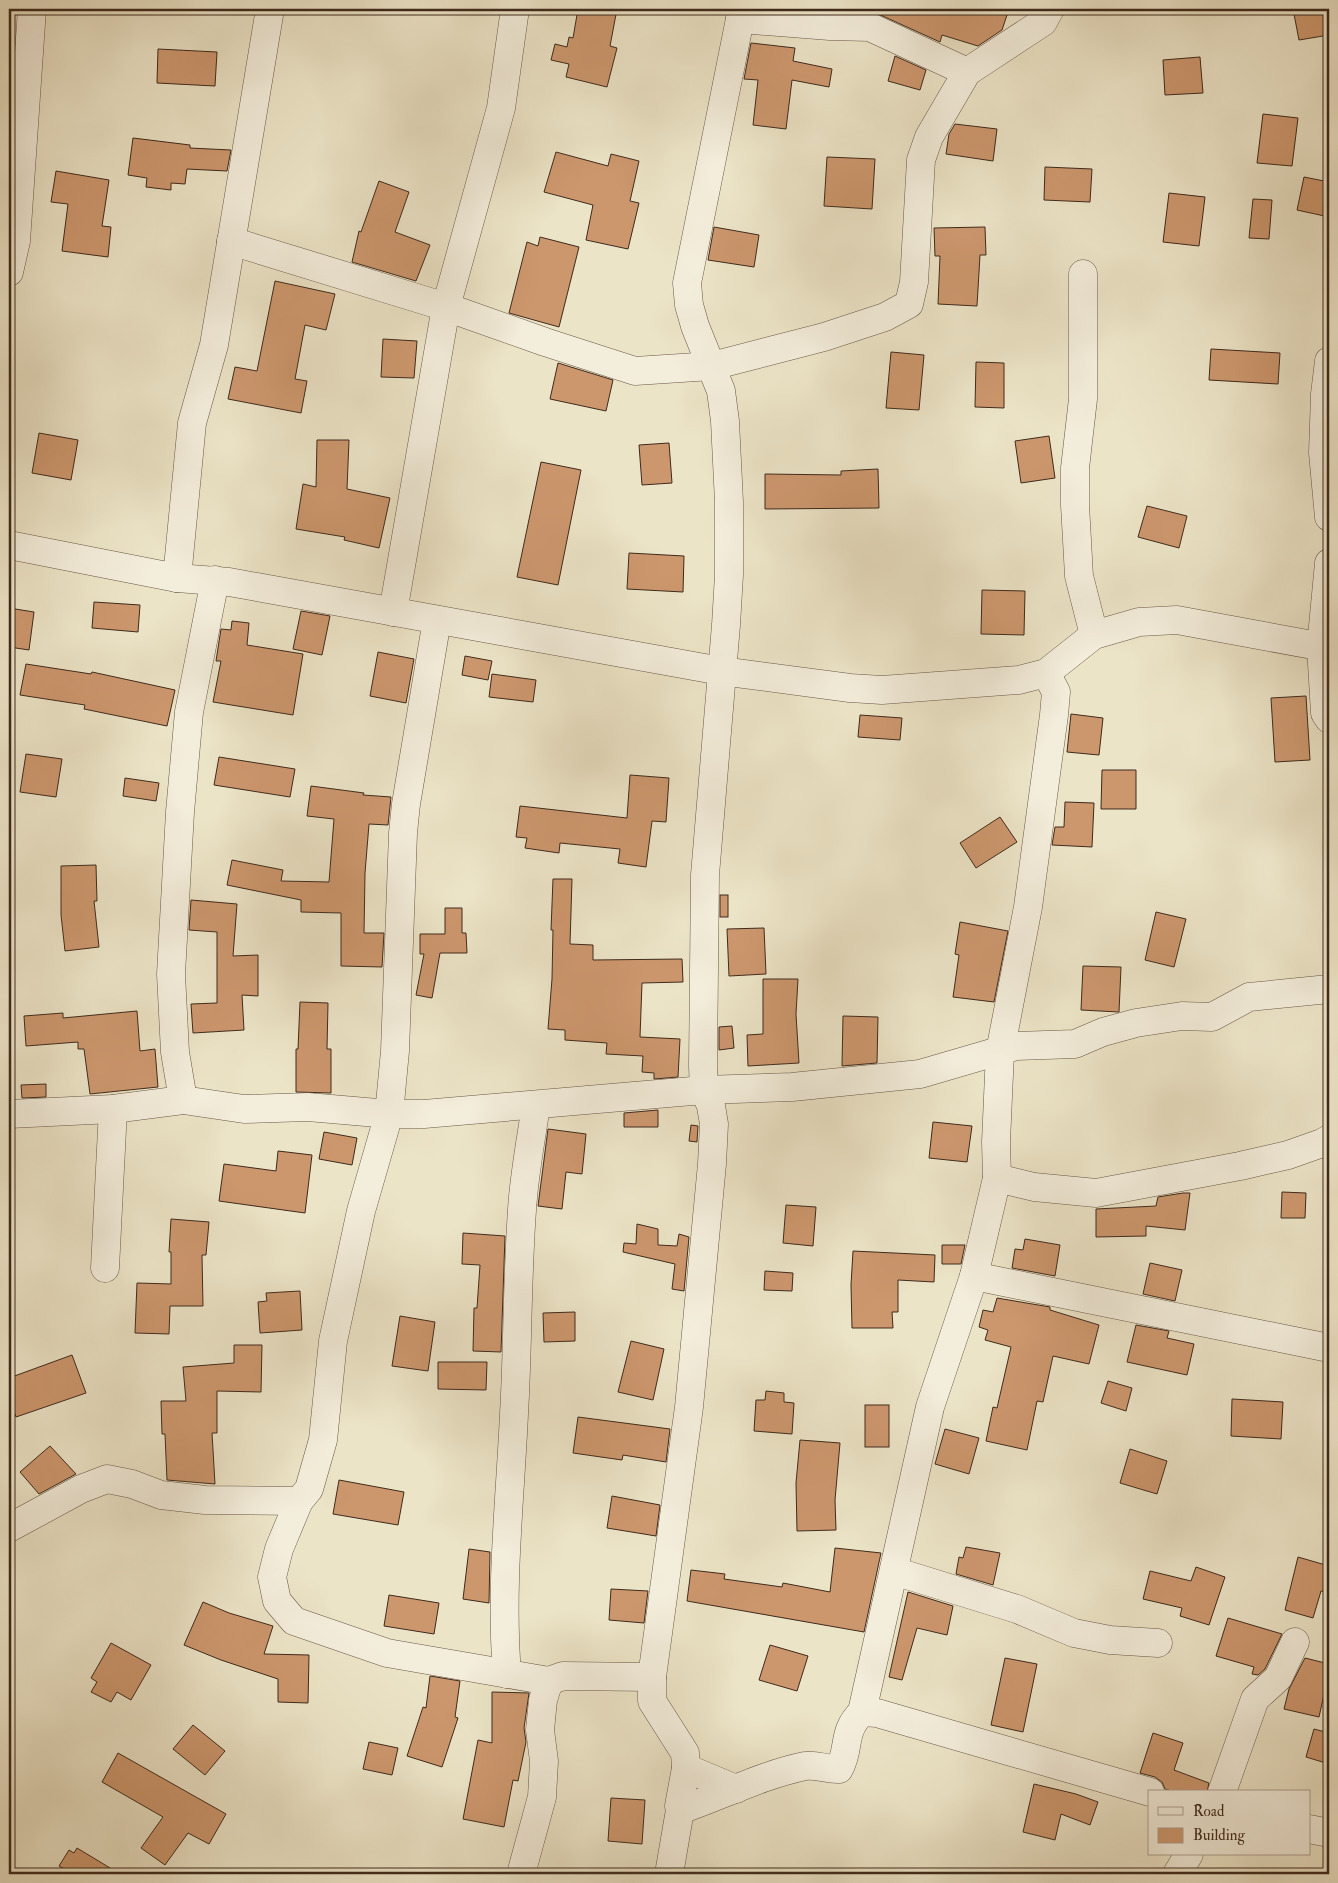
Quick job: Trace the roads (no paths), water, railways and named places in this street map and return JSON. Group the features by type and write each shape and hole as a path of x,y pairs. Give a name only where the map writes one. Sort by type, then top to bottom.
{"street":[{"path":"9,272 16,241 32,9"},
{"path":"177,578 192,424 214,345 270,9"},
{"path":"393,612 446,307 501,108 515,9"},
{"path":"231,241 446,307 635,371 712,366 824,337 885,317 909,304 914,282 921,160 929,137 967,72 1042,22 1050,9"},
{"path":"668,1874 686,1768 685,1753 652,1701 652,1677 689,1408 712,1164 714,1124 712,1106 704,1090 705,875 729,574 729,502 725,421 721,391 695,326 689,305 688,283 741,14 830,26 870,27 967,72"},
{"path":"1083,274 1083,399 1075,468 1075,505 1079,576 1094,635"},
{"path":"1329,361 1325,394 1323,453 1329,517"},
{"path":"9,544 177,578 215,580 356,604 721,672 850,688 882,690 1019,680 1046,673 1094,635 1139,622 1177,620 1325,648"},
{"path":"1329,562 1325,648 1325,714 1329,719"},
{"path":"183,1100 175,1052 171,974 179,822 189,712 215,580"},
{"path":"437,620 406,804 395,1051 389,1114 360,1211 333,1341 323,1440 309,1489 299,1501 279,1549 272,1576 277,1601 294,1622 388,1653 549,1681 563,1676 652,1677"},
{"path":"680,1810 764,1778 807,1765 831,1770 839,1769 843,1762 853,1721 862,1712 930,1407 974,1276 997,1178 996,1142 1000,1052 1028,907 1054,715 1056,692 1046,673"},
{"path":"9,1114 113,1109 183,1100 244,1108 308,1107 389,1114 424,1114 704,1090 792,1087 920,1074 1016,1046 1074,1044 1103,1032 1136,1024 1182,1016 1212,1017 1249,997 1329,989"},
{"path":"507,1674 504,1631 505,1546 514,1413 518,1267 522,1207 536,1105"},
{"path":"105,1268 113,1109"},
{"path":"997,1178 1034,1187 1096,1193 1288,1155 1329,1139"},
{"path":"974,1276 1329,1348"},
{"path":"9,1528 81,1489 107,1479 132,1484 161,1495 205,1500 299,1501"},
{"path":"894,1571 1017,1609 1074,1634 1110,1640 1158,1643"},
{"path":"1223,1790 1255,1699 1278,1678 1295,1642"},
{"path":"521,1874 542,1797 544,1761 540,1730 543,1700 549,1681"},
{"path":"862,1712 877,1713 1148,1791"},
{"path":"686,1768 736,1789"},
{"path":"1310,1829 1329,1833"},
{"path":"1178,1874 1188,1856"}]}
